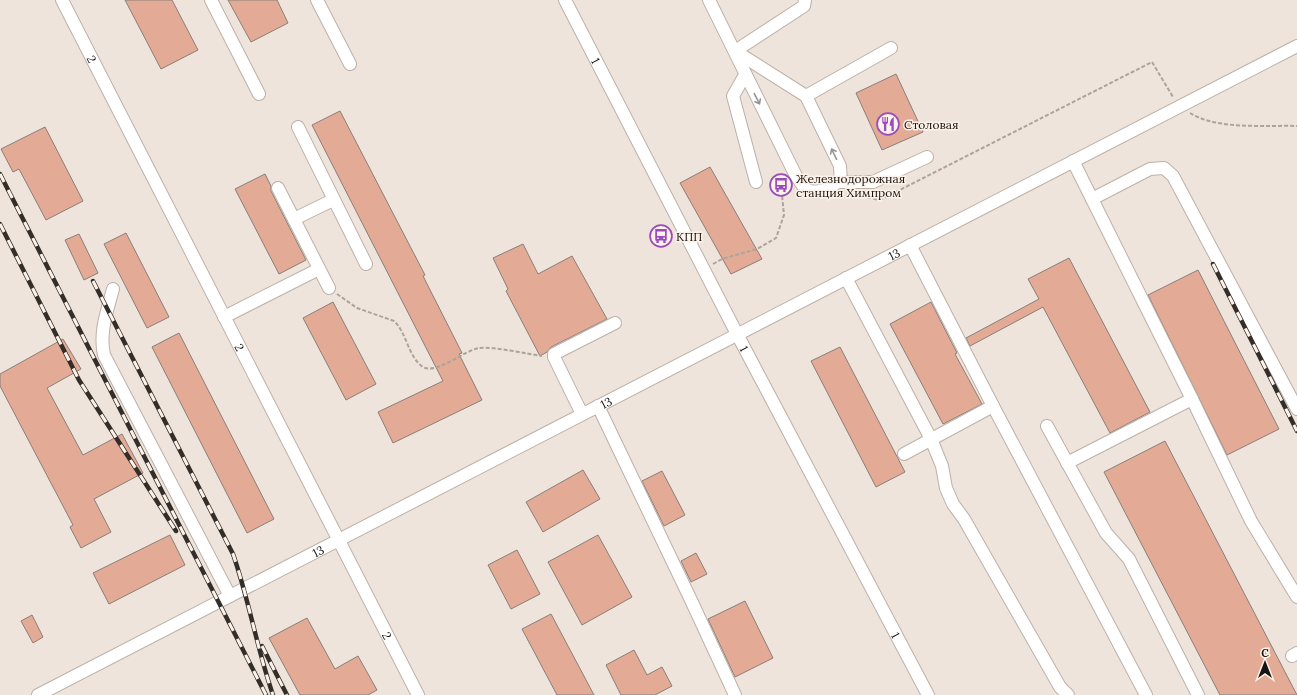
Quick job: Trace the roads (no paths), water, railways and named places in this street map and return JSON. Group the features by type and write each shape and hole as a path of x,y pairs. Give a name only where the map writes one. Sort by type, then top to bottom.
{"street":[{"name":"2","path":"62,0 418,695"},
{"path":"211,0 259,94"},
{"path":"317,0 350,64"},
{"name":"1","path":"565,0 737,334 928,695"},
{"path":"709,0 796,176 806,188 813,192 824,190 838,182 874,182 927,157"},
{"path":"735,51 804,6 805,0"},
{"name":"13","path":"38,695 1176,107 1297,46"},
{"path":"806,96 891,48"},
{"path":"735,51 806,96 840,166 841,175 838,182"},
{"path":"745,75 733,96 756,182"},
{"path":"298,127 366,264"},
{"path":"1073,161 1251,521 1297,597"},
{"path":"1092,199 1150,169 1164,168 1173,176 1297,409"},
{"path":"278,188 329,288"},
{"path":"294,219 333,200"},
{"path":"910,245 993,406 1146,695"},
{"path":"224,317 319,269"},
{"path":"846,278 931,439 942,466 946,488 953,504 964,519 1060,687 1068,695"},
{"path":"113,289 102,334 104,355 230,596"},
{"path":"582,414 554,357 554,354 615,323"},
{"path":"1067,463 1192,399"},
{"path":"598,406 735,695"},
{"path":"904,454 993,406"},
{"path":"1048,426 1106,533 1129,559 1198,695"}],"railway":[{"path":"0,174 266,695"},
{"path":"0,224 79,380 176,531"},
{"path":"1213,264 1297,431"},
{"path":"93,281 233,554 273,695"},
{"path":"262,646 287,695"}],"place":[{"name":"Столовая","path":"888,124"},
{"name":"Железнодорожная станция Химпром","path":"781,185"},
{"name":"КПП","path":"661,236"}]}
